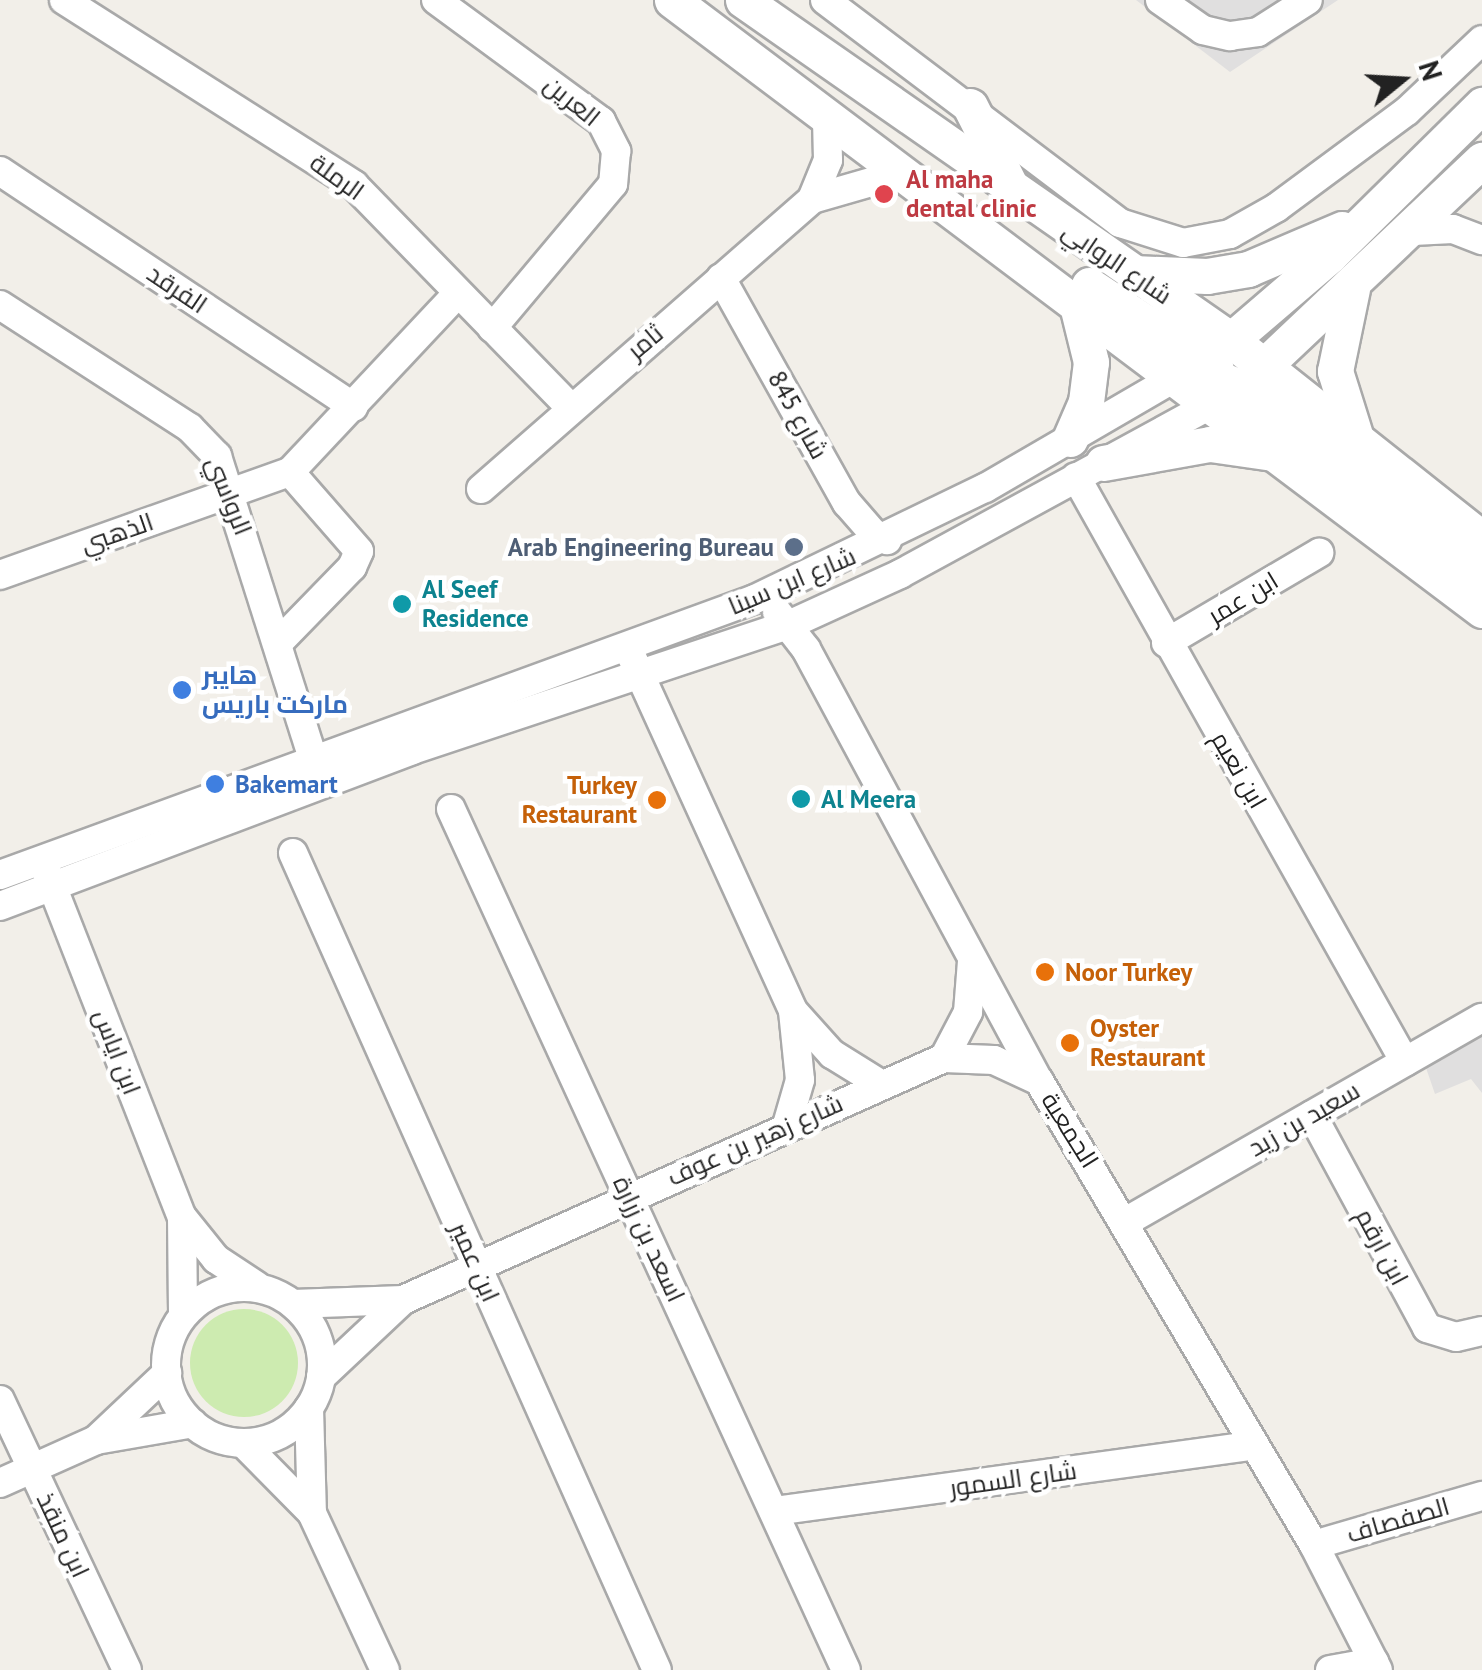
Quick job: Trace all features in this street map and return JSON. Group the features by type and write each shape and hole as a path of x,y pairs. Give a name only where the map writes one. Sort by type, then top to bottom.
{"street":[{"name":"الرملة","path":"64,0 354,185 569,406"},
{"name":"العرين","path":"436,0 600,121 616,150 613,184 492,328"},
{"name":"شارع الروابي","path":"672,0 1077,305 1188,370 1240,386 1358,441 1482,539"},
{"name":"شارع الروابي","path":"744,0 1015,194 1231,340 1240,386"},
{"name":"شارع الروابي","path":"825,0 970,106 1120,224 1161,240 1206,241 1276,208 1407,111 1482,40"},
{"path":"1160,0 1203,30 1230,36 1258,32 1308,0"},
{"name":"شارع ابن سينا","path":"0,875 755,598 888,540 1070,439 1188,370 1231,340 1378,210 1482,105"},
{"path":"970,106 1015,194"},
{"path":"812,198 828,160 827,118"},
{"name":"شارع ابن سينا","path":"0,906 638,672 790,624 900,574 1240,386 1352,288 1482,160"},
{"name":"الفرقد","path":"0,171 354,407"},
{"name":"ثامر","path":"481,489 569,406 812,198 902,173"},
{"path":"950,208 1036,249 1188,370 1233,372 1281,454 1482,610"},
{"path":"1132,273 1207,276 1248,269 1378,210"},
{"path":"1413,231 1453,228 1482,240"},
{"name":"شارع 845","path":"720,278 847,503 873,533 888,540"},
{"path":"1352,288 1335,371 1358,441"},
{"path":"234,493 290,472 457,294"},
{"path":"1070,439 1086,402 1091,362 1077,305"},
{"name":"الرواسي","path":"7,316 190,428 217,456 234,493 322,788"},
{"path":"1240,386 1482,575"},
{"path":"1089,470 1210,444 1281,454"},
{"name":"ابن نعيم","path":"1089,470 1166,643 1405,1062"},
{"path":"278,642 352,568 358,551 290,472"},
{"name":"الذهبي","path":"0,575 234,493"},
{"name":"ابن عمر","path":"1166,643 1319,552"},
{"name":"الجمعية","path":"755,598 790,624 1039,1080 1127,1222 1252,1446 1314,1545 1376,1666"},
{"path":"628,645 793,1011 832,1054 882,1085"},
{"name":"اسعد بن زرارة","path":"451,809 846,1670"},
{"name":"ابن عمير","path":"293,853 657,1670"},
{"name":"ابن اياس","path":"42,860 182,1217 216,1259 260,1288"},
{"path":"944,1058 968,1012 972,960"},
{"path":"786,1126 800,1080 793,1011"},
{"name":"سعيد بن زيد","path":"1127,1222 1482,1018"},
{"name":"شارع زهير بن عوف","path":"321,1377 402,1300 476,1263 944,1058 994,1060 1039,1080"},
{"name":"ابن ارقم","path":"1312,1115 1428,1328 1456,1337 1482,1332"},
{"name":"ابن اياس","path":"182,1217 183,1315"},
{"path":"312,1513 310,1408 321,1377 316,1333 294,1304 260,1288 224,1289 183,1315 171,1336 167,1373 173,1396 193,1423 243,1443 312,1513 385,1670"},
{"name":"شارع زهير بن عوف","path":"294,1304 402,1300"},
{"path":"96,1440 167,1373"},
{"name":"ابن منقذ","path":"0,1400 126,1670"},
{"path":"243,1443 285,1431 310,1408"},
{"path":"0,1483 96,1440 193,1423"},
{"name":"شارع السمور","path":"774,1511 1252,1446"},
{"name":"الصفصاف","path":"1314,1545 1482,1496"},
{"path":"1330,1670 1376,1666"}],"shaded area":[{"path":"1136,0 1338,0 1230,72"},
{"path":"1482,1035 1482,1093 1471,1079 1435,1094 1425,1065"}],"green space":[{"path":"244,1309 265,1313 282,1325 294,1342 298,1363 294,1384 282,1401 265,1413 244,1417 223,1413 206,1401 194,1384 190,1363 194,1342 206,1325 223,1313"}],"place":[{"name":"Al maha dental clinic","path":"884,194"},
{"name":"Arab Engineering Bureau","path":"794,547"},
{"name":"Al Seef Residence","path":"402,604"},
{"name":"هايبر ماركت باريس","path":"182,690"},
{"name":"Bakemart","path":"215,784"},
{"name":"Al Meera","path":"801,799"},
{"name":"Turkey Restaurant","path":"657,800"},
{"name":"Noor Turkey","path":"1045,972"},
{"name":"Oyster Restaurant","path":"1070,1043"}]}
